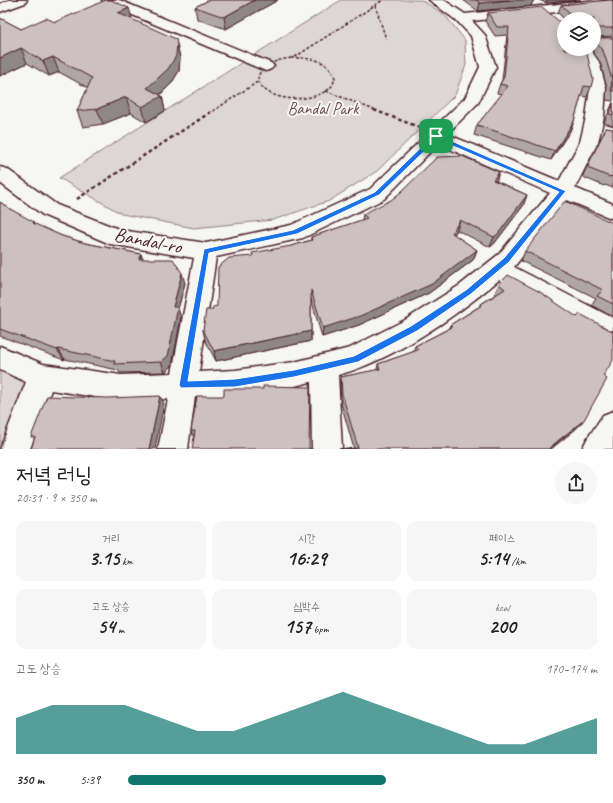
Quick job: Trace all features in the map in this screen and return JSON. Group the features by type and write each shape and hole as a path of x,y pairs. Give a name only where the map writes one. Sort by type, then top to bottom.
{"street":[{"path":"1,7 21,0"},
{"path":"108,0 266,66"},
{"name":"Bandal-ro","path":"0,173 50,210 118,238 206,251 295,232 377,194 430,132 472,100 488,67 478,35 462,18 434,0"},
{"path":"532,0 556,19"},
{"path":"462,18 613,2"},
{"path":"0,358 42,376 121,388 235,383 294,374 355,359 414,328 468,292 507,260 563,191 589,142 599,129 598,88 592,62 588,56"},
{"path":"430,132 613,212"},
{"path":"173,449 206,251"},
{"path":"496,268 613,330"},
{"path":"324,367 327,449"},
{"path":"15,449 42,376"},
{"path":"598,449 613,425"}],"path":[{"path":"294,58 383,0"},
{"path":"375,5 386,39"},
{"path":"294,58 315,60 331,70 334,77 332,85 326,91 311,98 286,98 266,91 260,84 258,77 266,66 281,60 294,58"},
{"path":"77,199 259,81"},
{"path":"326,91 430,132"}],"green space":[{"name":"Bandal Park","path":"341,0 421,0 444,14 465,40 466,65 455,95 377,171 329,201 273,220 194,228 122,214 59,178"},
{"path":"0,368 27,380 0,449"}],"building":[{"path":"106,0 111,0 129,8 118,13 176,39 176,56 168,69 147,88 162,96 142,107 126,97 97,109 77,111 92,78 53,57 43,61 21,48 0,58 0,18 21,29 46,18 55,22"},
{"path":"209,0 255,0 224,17 195,7"},
{"path":"476,0 509,0 480,3"},
{"path":"613,0 613,28 601,28 601,12 569,12 561,5"},
{"path":"542,7 557,20 557,56 587,56 593,79 591,87 584,86 574,121 555,151 477,125 508,86 500,84 504,77 509,27 497,27 488,13"},
{"path":"601,38 613,38 613,91 611,91 612,79 604,53 601,49"},
{"path":"613,104 613,115 609,114"},
{"path":"606,128 613,129 613,177 590,169 588,165"},
{"path":"462,156 499,172 493,180 527,195 498,234 494,237 460,220 452,233 477,250 432,284 360,316 323,328 311,290 311,331 214,351 203,330 206,310 212,310 213,307 217,306 218,267 229,258 253,256 252,253 291,246 312,240 311,237 367,218 363,214 391,200 437,157"},
{"path":"0,202 34,222 33,223 62,236 85,243 141,254 139,259 173,259 182,273 173,307 178,307 168,356 161,362 114,364 115,361 57,350 0,329"},
{"path":"564,202 613,223 613,304 597,296 603,290 525,251"},
{"path":"508,275 540,292 577,317 580,314 613,331 613,360 603,376 607,379 584,420 549,448 550,449 339,449 358,448 342,394 341,377 380,369 378,364 418,350 415,346 452,327 450,325 505,289 499,284"},
{"path":"263,386 310,387 309,448 311,449 192,449 195,431 191,431 197,396 224,396 224,389 263,389"},
{"path":"47,396 107,398 160,396 149,449 31,449 35,437 31,437"}],"route":[{"path":"436,136 563,191 507,260 468,292 414,328 355,359 294,374 235,383 184,385 206,251 295,232 377,194 436,136"}]}
